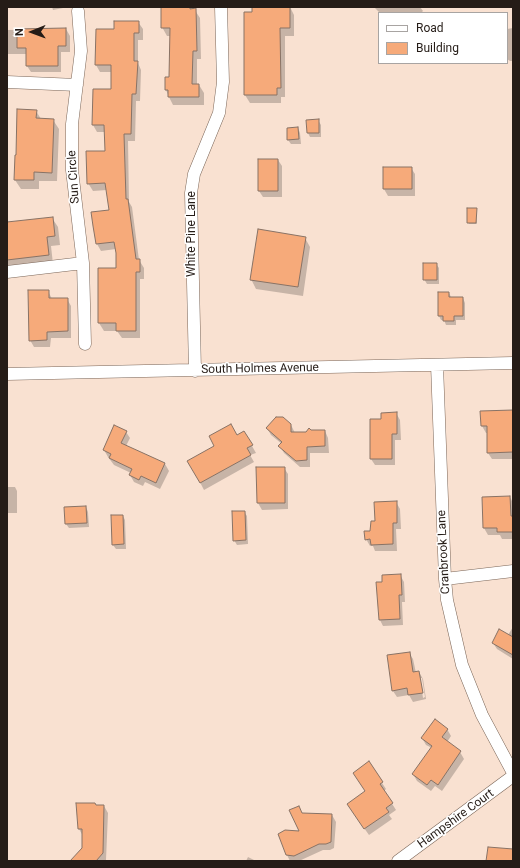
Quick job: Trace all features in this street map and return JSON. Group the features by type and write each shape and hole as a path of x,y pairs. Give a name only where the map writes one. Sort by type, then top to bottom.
{"street":[{"name":"White Pine Lane","path":"195,371 191,193 194,174 219,113 223,82 221,7"},
{"name":"Sun Circle","path":"78,12 81,51 72,124 72,170 83,263 85,344"},
{"path":"7,82 77,85"},
{"path":"7,272 83,263"},
{"name":"South Holmes Avenue","path":"7,374 513,363"},
{"name":"Cranbrook Lane","path":"437,365 444,579 447,600 462,665 482,715 513,775"},
{"path":"444,579 513,571"},
{"name":"Hampshire Court","path":"398,861 513,775"}],"building":[{"path":"161,7 196,8 197,51 193,51 192,84 199,84 199,97 168,97 168,90 165,90 165,77 169,77 170,28 161,28"},
{"path":"252,7 290,7 290,28 280,28 281,88 277,88 277,95 244,95 244,12 252,12"},
{"path":"114,21 139,21 139,33 134,33 134,61 138,61 136,94 132,94 131,134 124,134 126,199 128,199 136,259 140,259 140,272 136,272 136,331 116,331 116,323 98,323 98,268 116,268 116,253 114,242 96,244 93,226 91,212 109,210 105,183 87,184 86,151 105,151 104,125 92,125 93,89 111,89 111,65 95,65 96,29 114,29"},
{"path":"66,28 66,46 58,46 58,66 26,66 26,48 17,48 17,29"},
{"path":"17,109 37,110 36,118 54,119 52,173 34,172 34,180 14,180"},
{"path":"319,119 319,133 307,133 306,120"},
{"path":"298,127 299,139 287,140 287,128"},
{"path":"258,159 278,159 278,191 258,191"},
{"path":"383,167 412,167 412,189 383,189"},
{"path":"467,208 477,208 476,223 467,223"},
{"path":"53,217 55,236 47,237 49,255 7,260 7,222"},
{"path":"258,229 306,237 298,287 250,280"},
{"path":"423,263 437,263 437,280 423,280"},
{"path":"28,290 49,290 49,298 68,298 68,331 47,332 47,340 29,341"},
{"path":"438,292 449,292 449,297 463,297 463,316 454,316 454,321 443,321 443,316 438,316"},
{"path":"513,410 513,452 487,453 487,426 481,426 480,411"},
{"path":"397,412 397,434 392,434 392,459 370,459 370,419 381,419 381,413"},
{"path":"276,417 283,417 291,424 291,432 306,432 309,428 311,430 325,430 325,446 307,447 307,460 296,461 278,446 282,442 266,428"},
{"path":"231,424 237,435 244,431 253,445 247,448 251,455 200,483 187,461 214,446 209,436"},
{"path":"114,425 127,431 121,443 165,463 156,483 141,476 139,480 129,475 132,469 109,458 111,454 103,450"},
{"path":"256,467 285,467 285,503 257,503"},
{"path":"510,496 511,516 513,516 513,532 497,532 497,528 483,528 482,497"},
{"path":"397,501 397,523 393,523 393,544 371,545 370,539 365,540 364,531 370,531 371,521 375,521 374,502"},
{"path":"86,506 87,523 65,524 64,507"},
{"path":"232,511 245,511 246,540 233,541"},
{"path":"111,515 123,515 124,544 112,545"},
{"path":"401,574 402,595 399,595 400,619 379,620 376,582 382,582 382,575"},
{"path":"499,629 513,637 513,655 492,643"},
{"path":"410,652 413,672 419,671 423,693 408,695 407,688 392,691 387,655"},
{"path":"435,719 448,729 442,737 461,751 438,785 431,780 427,785 412,774 432,746 421,738"},
{"path":"369,761 383,782 380,784 393,803 386,808 389,812 364,829 347,804 365,791 353,773"},
{"path":"76,803 95,803 96,805 104,805 103,853 96,861 70,861 82,848 82,829 78,829"},
{"path":"299,806 302,813 332,814 331,842 319,844 294,856 286,855 278,834 285,830 299,831 289,810"},
{"path":"488,847 513,849 513,861 486,861"}]}
